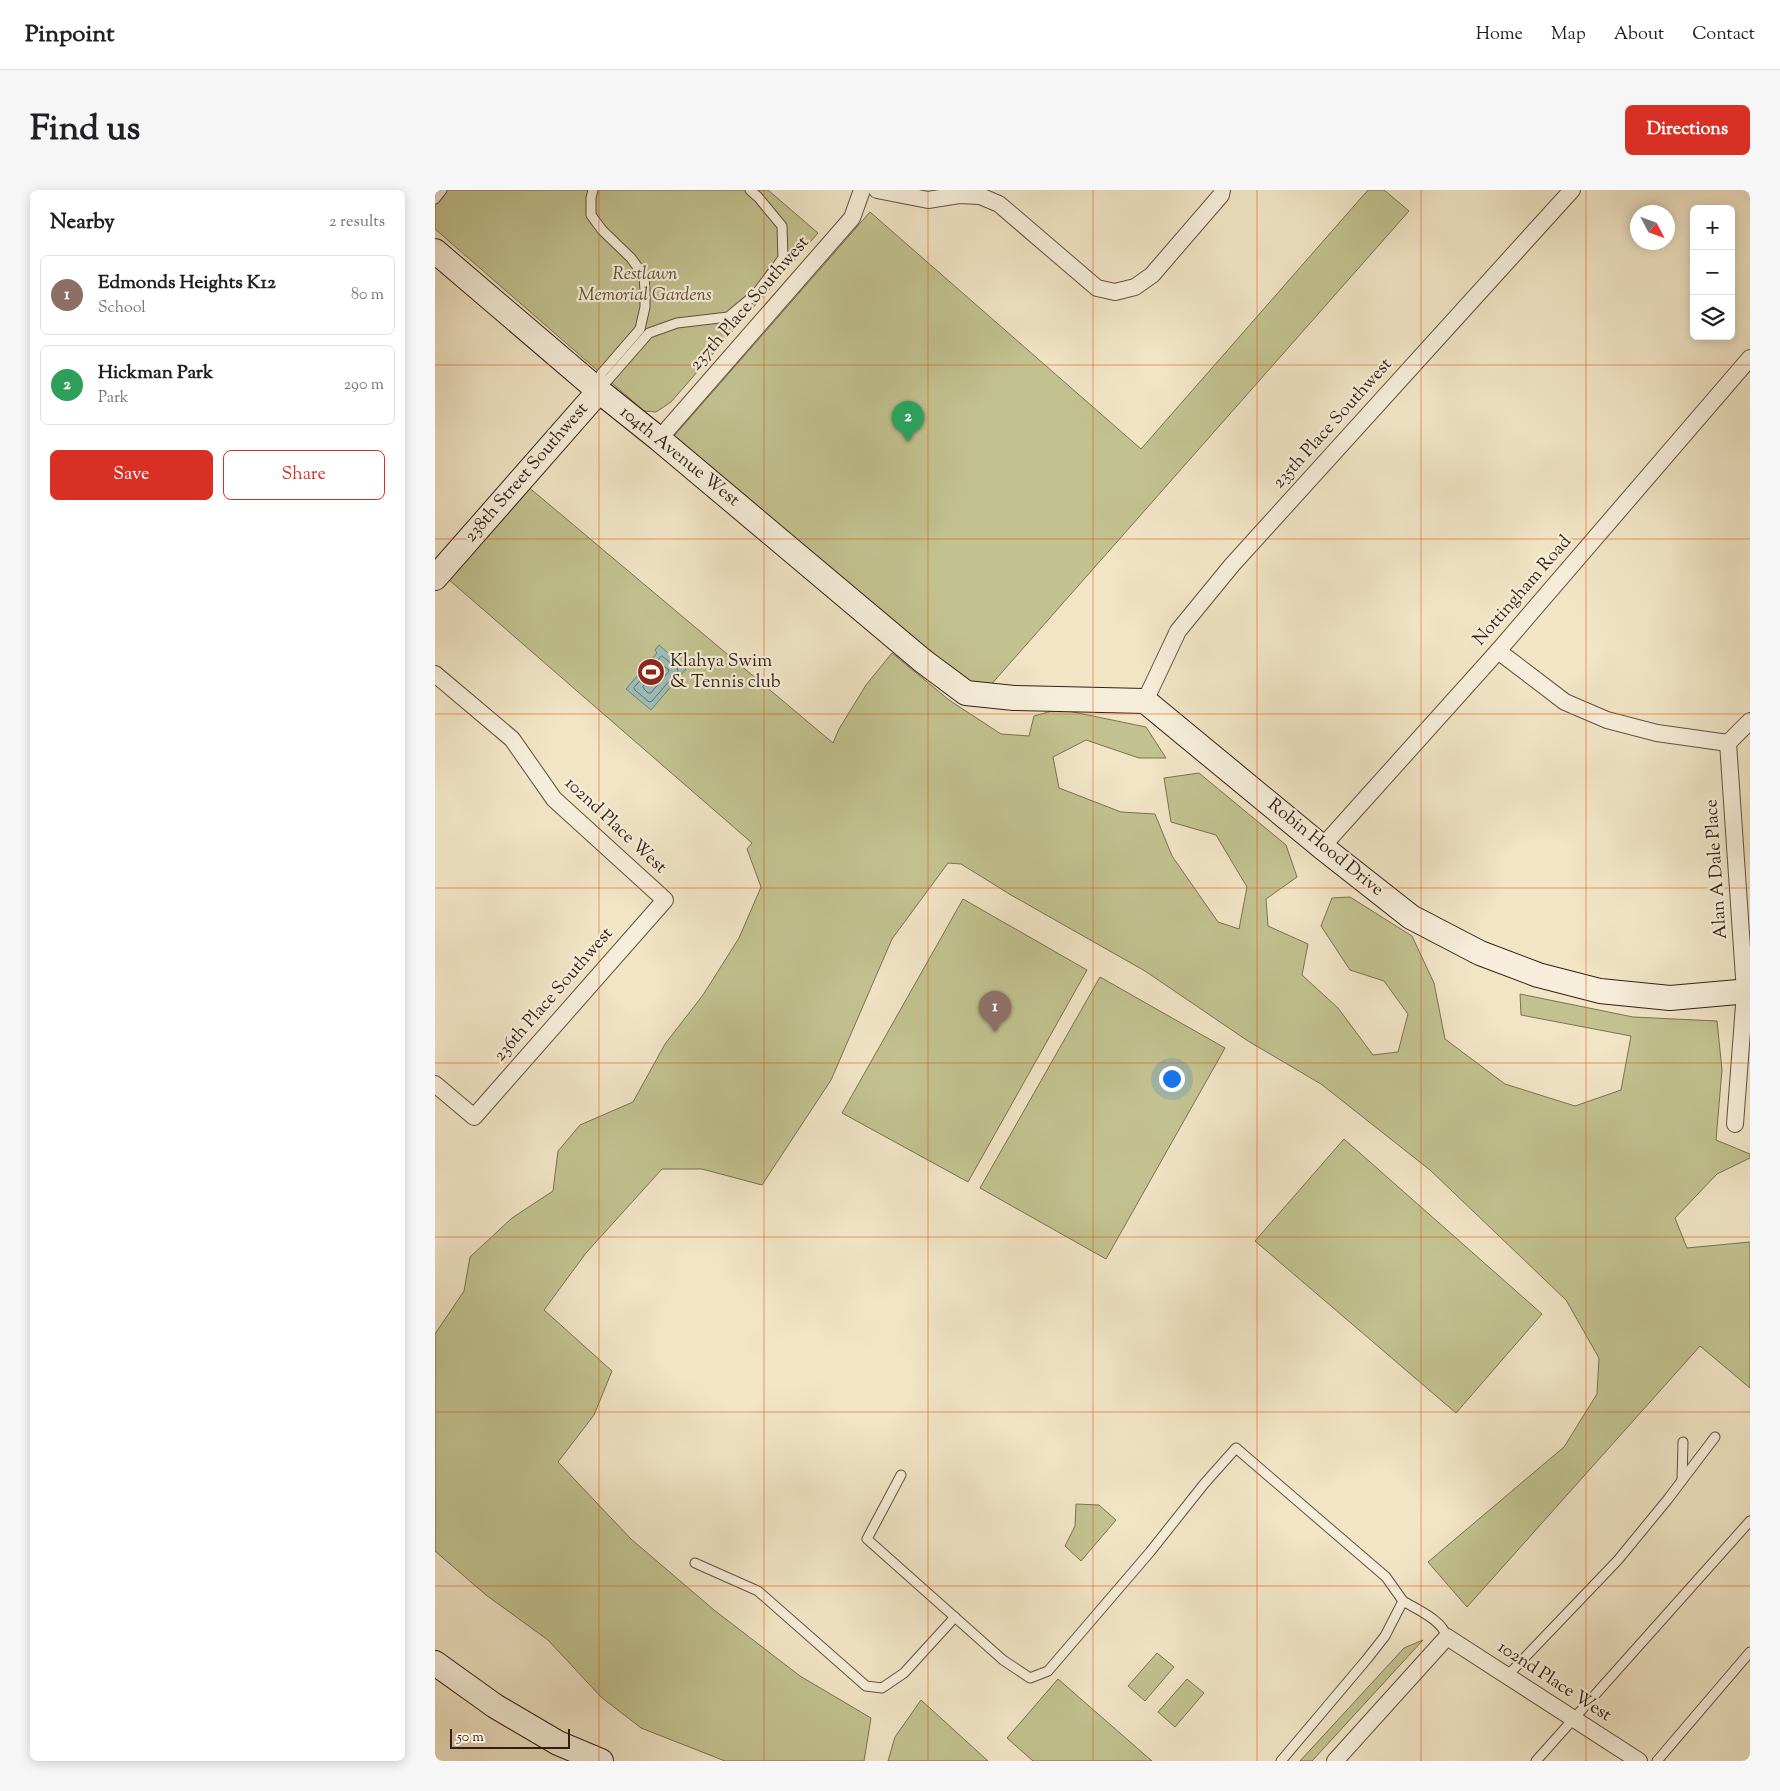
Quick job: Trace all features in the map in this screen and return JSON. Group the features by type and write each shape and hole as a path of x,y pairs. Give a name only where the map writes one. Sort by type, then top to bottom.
{"street":[{"name":"237th Place Southwest","path":"659,439 851,218 862,190"},
{"path":"877,190 928,200 959,195 979,196 999,204 1097,288 1115,292 1135,287 1152,275 1221,195 1222,190"},
{"name":"235th Place Southwest","path":"1145,701 1178,631 1232,565 1572,190"},
{"name":"104th Avenue West","path":"435,252 599,391 923,660 966,693 1014,698 1145,701"},
{"name":"Nottingham Road","path":"1322,847 1498,651 1750,358"},
{"name":"238th Street Southwest","path":"435,578 599,391"},
{"path":"1498,651 1565,702 1607,720 1657,733 1728,743 1750,721"},
{"name":"102nd Place West","path":"435,674 512,739 554,799 665,900"},
{"name":"Robin Hood Drive","path":"1145,701 1322,847 1411,917 1480,953 1538,974 1600,991 1670,998 1747,992"},
{"name":"Alan A Dale Place","path":"1728,743 1747,992 1735,1124"},
{"name":"236th Place Southwest","path":"435,1084 473,1117 665,900"},
{"path":"1335,1761 1447,1637"},
{"name":"102nd Place West","path":"1447,1637 1575,1718 1637,1761"},
{"path":"435,1664 510,1715 558,1743 601,1761"}],"lane":[{"path":"435,199 442,190"},
{"path":"593,190 591,214 602,230 631,258 644,276 645,291 645,307 640,329 601,374 599,391"},
{"path":"599,391 649,333 677,323 728,317 756,294 783,258 782,226 750,190"},
{"path":"1508,1675 1618,1560 1715,1437"},
{"path":"1682,1480 1683,1442"},
{"path":"901,1475 867,1539 1003,1660 1030,1678 1048,1671 1236,1448 1386,1577 1403,1601 1445,1629 1447,1637"},
{"path":"1536,1761 1750,1521"},
{"path":"695,1563 759,1591 866,1686 882,1688 904,1673 955,1617"},
{"path":"1281,1761 1385,1636 1403,1601"},
{"path":"1657,1761 1750,1652"}],"green space":[{"name":"Restlawn Memorial Gardens","path":"435,190 768,190 818,233 671,402 656,412 644,411 435,229"},
{"path":"1368,190 1384,190 1409,211 988,688 968,681 950,668 674,436 870,212 1141,449"},
{"path":"520,480 833,743 839,729 866,685 892,653 949,700 1001,734 1029,736 1034,716 1059,709 1146,727 1166,758 1139,758 1086,740 1053,757 1059,788 1121,812 1155,814 1172,856 1218,922 1239,929 1247,887 1216,835 1171,822 1164,778 1199,773 1286,845 1297,877 1266,899 1268,926 1308,944 1302,975 1338,1008 1373,1055 1398,1052 1408,1014 1384,981 1350,970 1321,926 1332,898 1350,897 1412,936 1434,983 1445,1039 1505,1084 1575,1106 1621,1090 1631,1036 1521,1015 1520,994 1633,1017 1717,1021 1722,1070 1716,1140 1750,1154 1750,1158 1717,1174 1675,1218 1687,1248 1750,1242 1750,1388 1700,1346 1467,1607 1428,1562 1564,1447 1597,1394 1599,1358 1566,1300 1430,1170 1321,1084 1248,1041 1145,971 1011,895 961,864 948,863 892,939 831,1080 762,1185 702,1169 662,1169 586,1253 544,1310 612,1371 594,1415 558,1462 631,1539 714,1610 800,1676 871,1718 864,1761 725,1761 641,1728 601,1697 548,1640 486,1595 435,1551 435,1334 464,1291 470,1257 512,1218 553,1191 558,1151 580,1125 633,1102 665,1044 703,995 739,938 761,887 747,849 752,843 440,572"},
{"path":"963,899 1087,970 968,1182 842,1113"},
{"path":"1100,977 1225,1048 1106,1259 980,1188"},
{"path":"1344,1139 1542,1314 1456,1413 1255,1241"},
{"path":"1076,1504 1099,1505 1116,1520 1081,1561 1065,1546 1075,1526"},
{"path":"1423,1640 1312,1761 1300,1761 1404,1648"},
{"path":"1157,1653 1174,1667 1145,1701 1128,1686"},
{"path":"1058,1679 1152,1761 1033,1761 1007,1738"},
{"path":"1187,1679 1204,1693 1175,1727 1158,1712"},
{"path":"921,1700 988,1761 888,1761 895,1737"}],"water":[{"path":"659,645 686,669 651,710 626,689 657,653 655,650"}],"place":[{"name":"Hickman Park","path":"908,442"},
{"name":"Klahya Swim & Tennis club","path":"651,672"},
{"name":"Edmonds Heights K12","path":"995,1032"}]}
